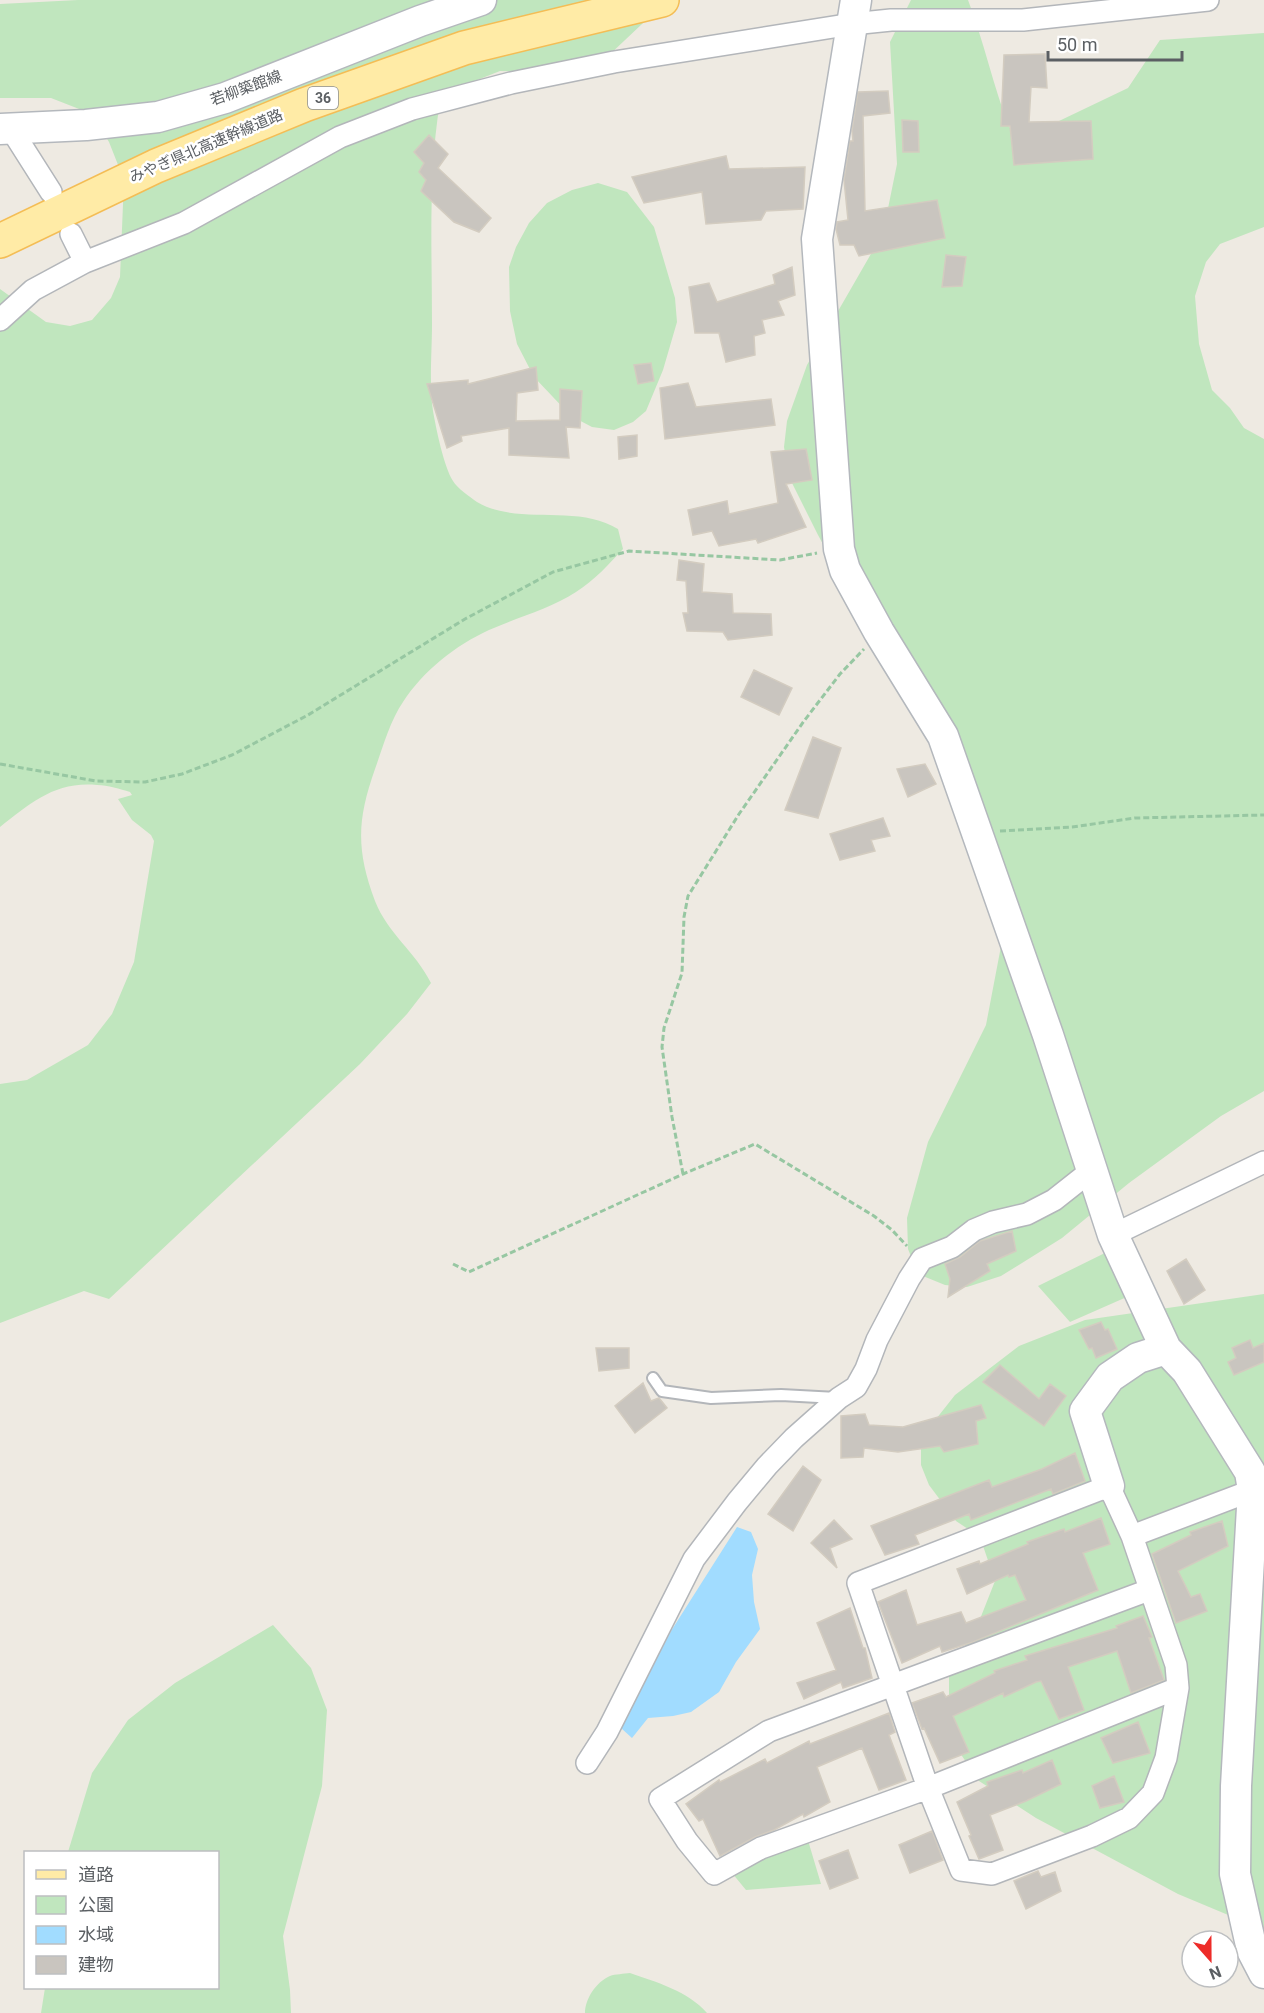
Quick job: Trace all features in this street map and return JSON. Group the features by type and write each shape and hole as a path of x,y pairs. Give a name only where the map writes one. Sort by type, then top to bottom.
{"main road":[{"name":"みやぎ県北高速幹線道路","path":"0,241 156,166 304,105 464,48 662,0"}],"street":[{"name":"若柳築館線","path":"5,129 86,125 158,117 225,98 420,21 481,0"},
{"path":"0,320 33,290 85,262 184,223 340,137 412,109 511,83 854,13 891,20 1023,20 1208,0"},
{"path":"854,13 817,239 839,549 845,570 879,632 944,736 1113,1235 1166,1349 1187,1371 1250,1472 1253,1490 1236,1786 1235,1874 1252,1950 1264,1973"},
{"path":"5,129 51,192"},
{"path":"71,234 85,262"},
{"path":"1113,1235 1264,1162"},
{"path":"587,1763 607,1732 694,1559 767,1466 794,1438 839,1398 856,1387 877,1340 922,1259 952,1247 974,1230 993,1222 1027,1214 1054,1200 1092,1170"},
{"path":"1109,1486 858,1583 928,1788 961,1870 992,1874 1092,1836 1129,1818 1153,1793 1166,1758 1178,1688 1176,1665 1132,1536 1109,1486 1085,1411 1110,1377 1138,1358 1166,1349"},
{"path":"1132,1536 1253,1490"},
{"path":"1149,1590 769,1731 660,1799 687,1841 714,1874 761,1848 928,1788 1178,1688"}],"lane":[{"path":"653,1378 662,1391 711,1398 780,1395 839,1398"}],"path":[{"path":"0,764 96,781 145,782 182,774 232,755 309,715 465,619 553,572 629,551 780,560 839,549"},
{"path":"683,1174 662,1047 664,1028 682,973 684,917 688,896 739,814 804,722 840,674 879,632"},
{"path":"978,832 1071,827 1135,818 1264,815"},
{"path":"453,1264 469,1272 683,1174 755,1144 874,1216 892,1230 906,1246 917,1252 922,1259"}],"green space":[{"path":"78,0 657,0 659,8 607,57 529,72 500,71 457,88 440,102 436,129 431,213 431,391 438,437 450,475 455,484 464,492 477,502 493,509 510,513 566,515 602,521 618,529 623,549 596,577 566,598 489,630 464,643 420,680 398,709 369,787 362,820 362,850 364,866 380,913 431,983 407,1014 360,1064 109,1299 84,1291 0,1323 0,1084 27,1080 88,1045 112,1014 134,962 154,841 151,835 132,820 118,799 132,795 130,792 101,785 68,786 56,790 33,802 0,827 0,289 46,322 70,326 92,320 111,298 120,277 124,180 109,142 92,114 51,98 0,98 0,4"},
{"path":"911,0 968,0 1009,127 1019,132 1031,131 1059,121 1128,88 1160,40 1264,33 1264,227 1220,244 1206,262 1195,296 1199,344 1212,390 1230,408 1244,428 1264,439 1264,1091 1221,1116 1129,1183 1062,1238 1001,1276 967,1287 945,1285 918,1274 908,1249 907,1218 928,1142 986,1025 1002,941 985,840 818,535 789,477 784,447 787,421 807,365 883,233 897,164 890,42"},
{"path":"598,183 627,192 654,227 675,298 677,322 663,370 646,411 633,422 614,430 592,427 571,416 534,377 517,344 510,311 509,267 516,247 529,223 547,203 572,190"},
{"path":"1113,1249 1129,1296 1070,1322 1038,1286"},
{"path":"1264,1294 1264,1930 1178,1894 1036,1818 979,1781 960,1753 949,1724 949,1675 980,1619 995,1581 980,1537 956,1521 929,1485 921,1465 921,1438 955,1395 1019,1346 1085,1320"},
{"path":"273,1625 311,1668 327,1710 322,1786 283,1936 291,2013 41,2013 45,1989 219,1989 219,1851 68,1851 92,1773 128,1720 175,1683"},
{"path":"807,1837 821,1884 746,1890 732,1873"},
{"path":"630,1973 681,1993 707,2013 585,2013 589,1997 600,1982 612,1975"}],"water":[{"path":"737,1527 751,1532 758,1549 752,1575 754,1602 760,1629 736,1662 719,1692 691,1712 648,1718 632,1738 621,1728 671,1631"}],"building":[{"path":"1045,54 1047,88 1031,87 1029,122 1091,121 1093,159 1014,165 1010,126 1001,126 1004,55"},
{"path":"888,91 890,113 863,116 865,211 937,200 945,238 859,256 854,245 840,245 836,229 837,222 848,220 844,180 850,141 853,141 852,131 858,92"},
{"path":"902,120 918,121 919,152 903,152"},
{"path":"429,135 448,154 438,168 491,218 479,232 454,222 421,191 426,180 419,172 424,163 414,152"},
{"path":"726,156 729,169 805,167 803,209 766,211 761,220 706,224 702,192 644,203 632,177"},
{"path":"946,255 966,257 962,286 942,287"},
{"path":"792,267 795,295 778,301 784,315 762,320 765,333 754,336 755,355 726,362 719,333 695,333 689,287 709,283 717,302 775,284 773,275"},
{"path":"651,363 654,381 638,384 634,365"},
{"path":"536,367 538,390 517,393 516,421 560,420 560,389 582,391 580,428 566,427 569,458 509,455 509,428 461,436 462,441 447,448 427,384 468,380 468,384"},
{"path":"688,383 696,407 771,399 775,425 665,439 660,388"},
{"path":"637,435 637,456 619,459 618,437"},
{"path":"806,449 812,480 786,484 806,527 758,543 756,539 719,546 712,531 693,535 688,510 727,501 729,514 778,503 771,452"},
{"path":"679,560 704,564 702,592 732,594 733,613 771,614 772,635 728,640 723,632 687,631 683,613 688,613 686,581 677,580"},
{"path":"754,670 792,688 779,715 741,697"},
{"path":"813,737 841,748 818,818 785,810"},
{"path":"925,764 936,784 908,797 897,769"},
{"path":"883,818 890,836 871,840 875,851 840,860 830,834"},
{"path":"1012,1231 1016,1251 987,1264 990,1271 948,1297 950,1279 945,1264 960,1257 980,1241"},
{"path":"1186,1259 1205,1290 1184,1304 1167,1271"},
{"path":"1101,1322 1105,1330 1108,1329 1117,1349 1096,1358 1079,1330"},
{"path":"1250,1340 1253,1348 1264,1343 1264,1362 1234,1375 1228,1362 1236,1358 1232,1348"},
{"path":"596,1348 629,1348 629,1368 599,1371"},
{"path":"1000,1365 1039,1399 1050,1384 1066,1396 1044,1426 983,1382"},
{"path":"643,1383 651,1401 659,1398 667,1408 635,1433 615,1406"},
{"path":"981,1405 986,1418 976,1421 978,1444 944,1452 940,1446 898,1452 864,1448 863,1457 841,1458 841,1416 865,1414 869,1425 903,1427"},
{"path":"1075,1453 1085,1481 1053,1494 1051,1489 971,1520 969,1514 915,1535 919,1544 885,1555 871,1526 989,1480 992,1487 1042,1469"},
{"path":"803,1466 821,1480 793,1531 768,1514"},
{"path":"1101,1518 1110,1544 1083,1553 1098,1590 973,1642 942,1652 940,1646 902,1663 878,1602 906,1590 917,1625 961,1612 966,1623 1026,1600 1015,1575 1009,1577 1008,1575 967,1594 957,1569 979,1561 980,1564 1028,1544 1027,1542 1064,1529 1065,1532"},
{"path":"834,1520 852,1539 830,1548 837,1568 811,1543"},
{"path":"1222,1521 1228,1546 1178,1571 1191,1597 1200,1594 1207,1611 1176,1623 1152,1554 1191,1535 1190,1532"},
{"path":"850,1608 863,1648 865,1648 872,1678 843,1688 841,1682 804,1699 797,1683 836,1670 817,1623"},
{"path":"1143,1616 1152,1637 1149,1638 1164,1680 1131,1693 1117,1651 1068,1667 1084,1710 1059,1719 1041,1681 1004,1697 1003,1693 953,1716 969,1752 940,1763 924,1728 922,1729 912,1703 943,1692 946,1697 995,1673 994,1671 1027,1660 1025,1656 1117,1628 1116,1626"},
{"path":"889,1713 895,1732 889,1735 906,1780 879,1790 862,1748 817,1767 830,1802 804,1817 803,1814 720,1856 703,1819 699,1821 686,1804 719,1780 720,1782 765,1759 767,1763 809,1741 810,1744"},
{"path":"1138,1722 1150,1753 1113,1763 1101,1738"},
{"path":"1052,1760 1061,1784 990,1815 1003,1850 979,1859 957,1802 988,1786 987,1782 1022,1770 1023,1773"},
{"path":"1114,1776 1124,1802 1100,1808 1092,1786"},
{"path":"932,1831 943,1860 910,1873 899,1845"},
{"path":"848,1850 858,1878 830,1889 819,1861"},
{"path":"1038,1871 1041,1877 1055,1872 1061,1891 1026,1909 1014,1881"}]}
